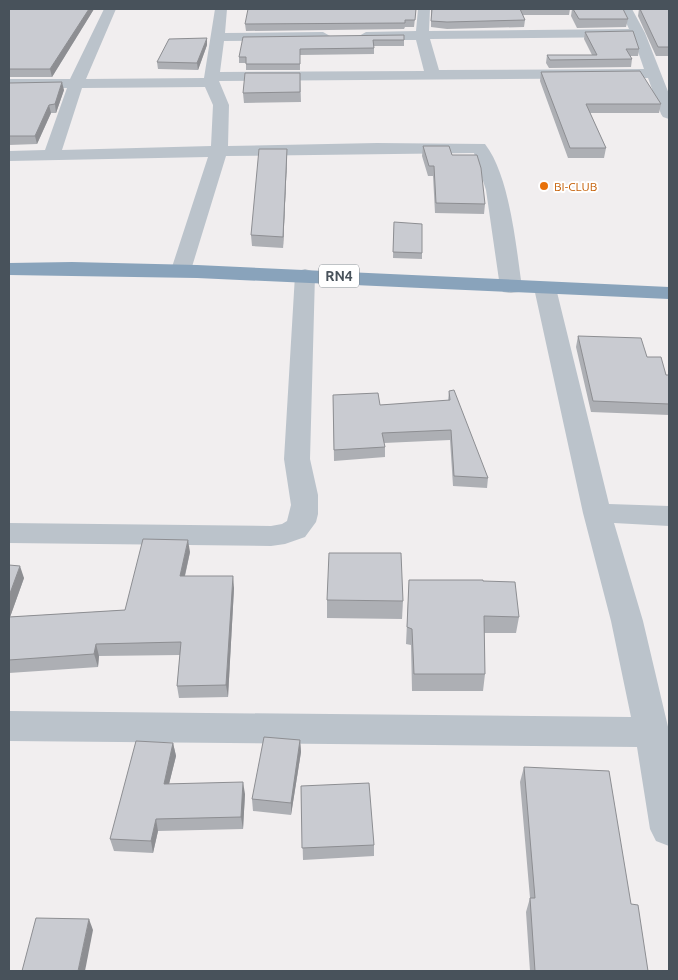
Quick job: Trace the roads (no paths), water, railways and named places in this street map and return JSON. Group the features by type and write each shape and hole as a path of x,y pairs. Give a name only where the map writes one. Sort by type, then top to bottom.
{"highway":[{"name":"RN4","path":"9,268 82,267 181,270 669,293"}],"street":[{"path":"52,154 76,83 110,9"},
{"path":"181,270 218,150 221,105 212,80 221,9"},
{"path":"424,9 422,36 433,75"},
{"path":"626,9 638,33 669,114"},
{"path":"353,36 638,33"},
{"path":"217,37 334,36"},
{"path":"9,84 433,75 652,73"},
{"path":"9,156 218,150 479,148 483,150 490,169 507,248 510,287"},
{"path":"9,533 271,536 284,534 297,528 304,519 303,486 297,459 305,275"},
{"path":"545,288 597,513 627,621 659,752 669,829"},
{"path":"597,513 669,516"},
{"path":"9,726 659,752"}],"place":[{"name":"BI-CLUB","path":"544,186"}]}
